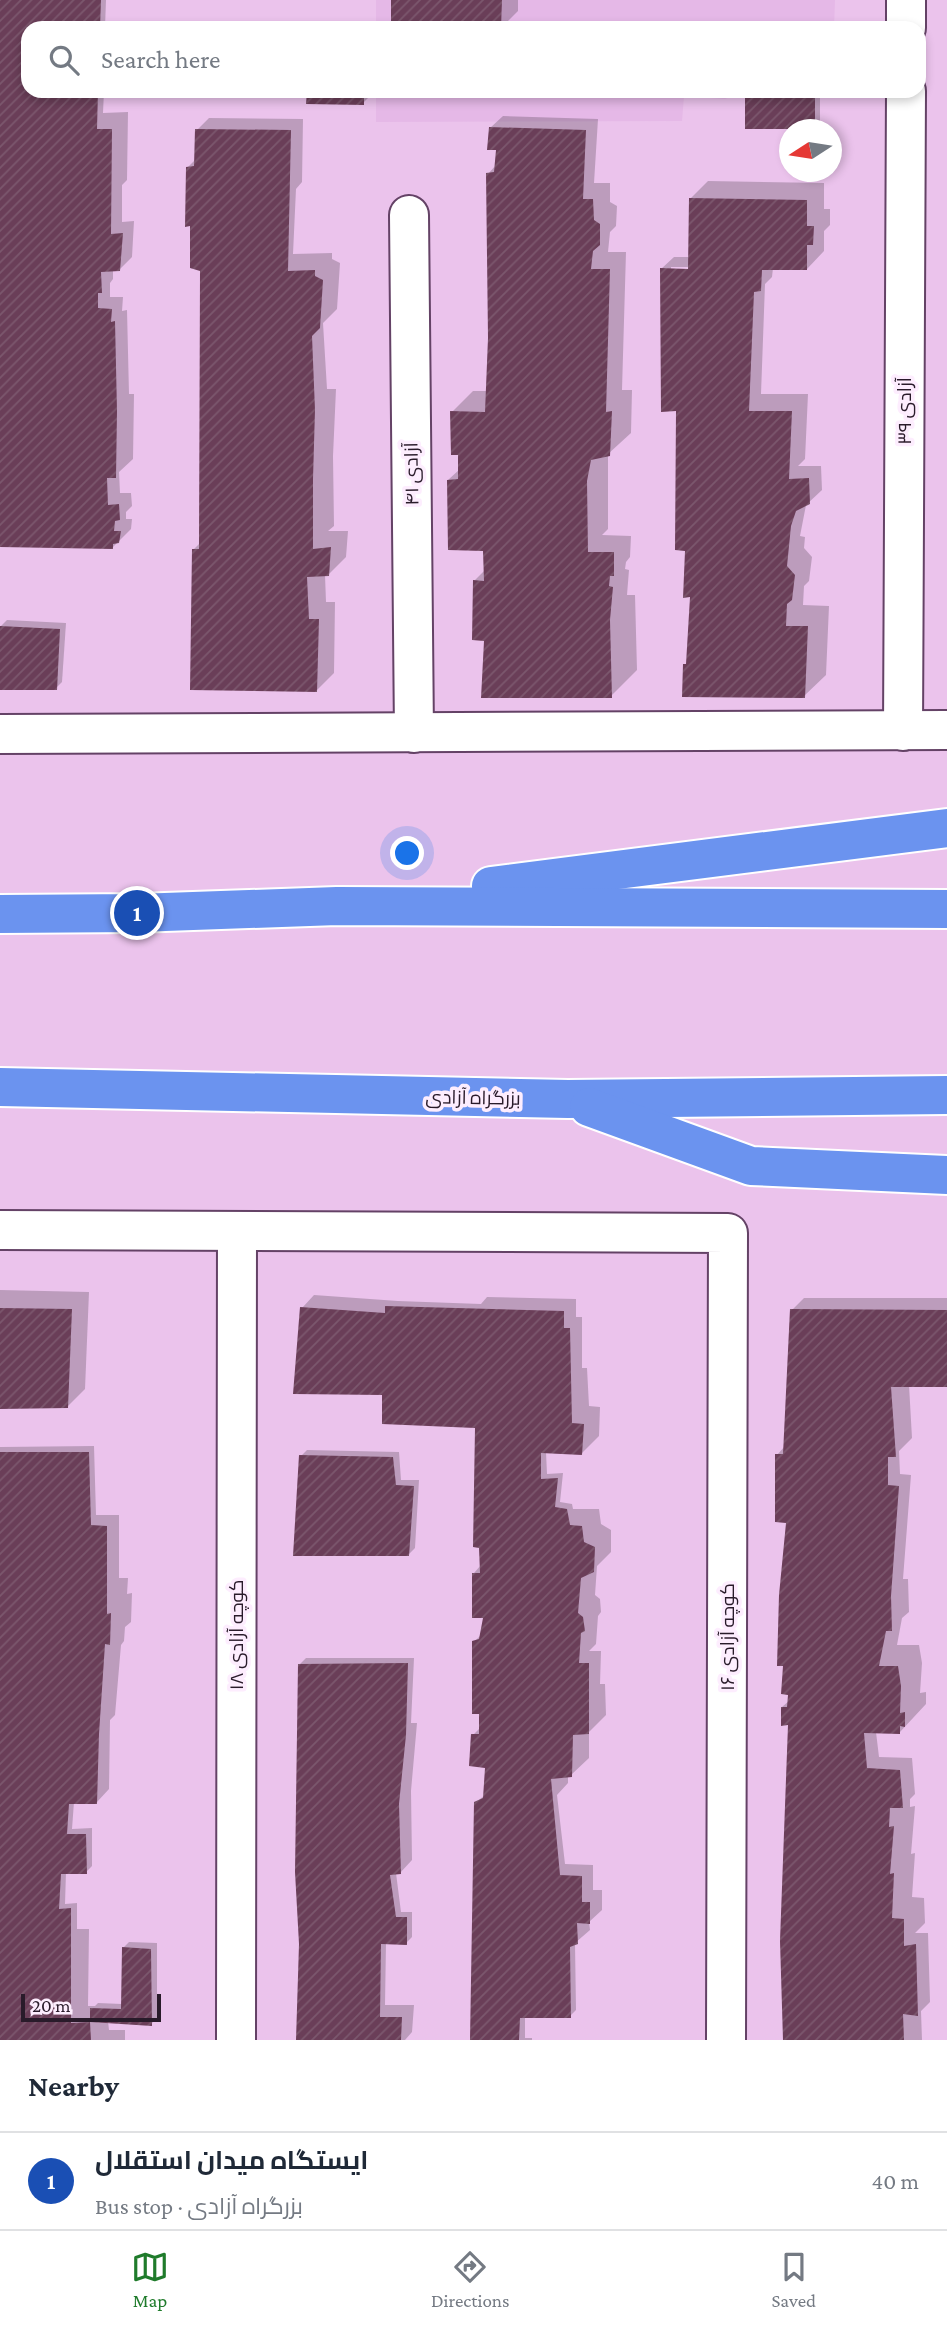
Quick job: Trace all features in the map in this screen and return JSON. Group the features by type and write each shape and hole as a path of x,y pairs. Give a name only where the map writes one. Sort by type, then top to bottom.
{"highway":[{"path":"337,905 947,828"},
{"path":"0,914 137,913 337,905 947,909"},
{"name":"بزرگراه آزادی","path":"0,1087 568,1099 947,1095"},
{"path":"0,1110 53,1087"},
{"path":"568,1099 751,1166 947,1175"}],"street":[{"path":"906,0 906,21"},
{"name":"۳۹ آزادی","path":"903,731 906,98"},
{"name":"۴۱ آزادی","path":"409,215 414,733"},
{"path":"0,734 947,730"},
{"path":"0,1230 237,1231"},
{"name":"کوچه آزادی ۱۶","path":"237,1231 728,1234 726,2040"},
{"name":"کوچه آزادی ۱۸","path":"236,2040 237,1231"}],"shaded area":[{"path":"376,0 835,0 834,21 376,21"},
{"path":"376,98 684,98 682,121 376,122"}],"building":[{"path":"0,0 101,0 100,21 21,21 21,98 98,98 97,129 112,129 111,234 123,233 120,271 101,272 102,293 98,293 98,308 112,309 111,322 115,321 116,478 107,478 108,505 119,504 120,520 115,521 114,531 121,531 119,543 113,544 113,549 0,547"},
{"path":"391,0 502,0 501,21 391,21"},
{"path":"306,98 364,98 364,105 306,104"},
{"path":"745,98 815,98 815,119 779,119 779,129 745,129"},
{"path":"489,127 586,130 583,199 593,199 594,220 600,224 600,245 593,251 591,269 610,269 606,412 612,411 610,456 591,460 587,481 588,552 614,552 614,576 610,576 609,586 613,587 610,620 612,698 481,698 484,641 472,640 473,580 484,581 483,551 448,550 447,480 458,479 458,455 451,455 450,411 485,412 488,338 486,173 494,172 496,150 487,150"},
{"path":"195,129 291,130 288,271 315,270 315,276 323,280 320,328 312,336 315,410 313,549 331,547 329,576 307,577 309,619 319,619 317,692 190,690 192,549 199,549 200,271 190,268 190,226 185,227 186,167 194,166"},
{"path":"689,198 807,200 807,226 814,226 813,245 807,245 807,270 762,270 761,291 754,292 749,411 792,411 789,479 809,478 810,504 796,511 791,526 787,566 795,575 792,600 787,604 786,626 808,626 805,698 682,697 690,597 683,598 685,551 675,550 676,411 661,412 660,268 688,269"},
{"path":"0,626 60,629 57,690 0,690"},
{"path":"385,1306 564,1311 564,1328 570,1328 572,1423 584,1424 582,1455 541,1453 541,1479 558,1478 555,1507 567,1509 570,1525 582,1526 584,1542 595,1547 594,1572 581,1578 578,1613 583,1617 585,1631 581,1633 579,1663 589,1663 589,1734 573,1735 572,1777 551,1779 560,1875 582,1876 582,1902 590,1902 590,1924 577,1923 578,1944 570,1947 571,2018 520,2018 519,2040 470,2040 474,1802 483,1798 485,1768 469,1766 471,1734 479,1734 479,1714 472,1714 472,1641 479,1639 483,1618 472,1618 472,1573 480,1573 479,1548 473,1547 475,1428 382,1424 382,1395 293,1394 300,1307 385,1313"},
{"path":"0,1308 72,1309 68,1408 0,1409"},
{"path":"790,1309 947,1310 947,1387 891,1387 896,1457 888,1457 888,1485 899,1486 891,1596 892,1631 886,1631 879,1666 898,1666 901,1686 900,1713 905,1712 905,1727 900,1726 900,1734 864,1733 867,1768 900,1770 903,1808 890,1808 889,1827 894,1826 890,1874 894,1873 892,1918 904,1919 904,1946 916,1944 918,2016 903,2014 904,2040 783,2040 780,1941 788,1725 781,1726 781,1707 787,1707 788,1695 781,1694 783,1666 777,1666 779,1595 786,1523 775,1522 775,1454 783,1454"},
{"path":"0,1452 89,1452 91,1525 107,1526 107,1614 111,1613 110,1645 105,1644 97,1804 69,1804 67,1834 86,1834 87,1874 61,1874 59,1909 71,1908 71,2023 90,2022 91,2040 0,2040"},
{"path":"299,1455 393,1457 396,1485 414,1486 409,1556 293,1556"},
{"path":"408,1663 406,1735 399,1804 401,1874 390,1875 396,1917 407,1917 407,1945 381,1944 380,2017 402,2017 401,2040 296,2040 299,1944 295,1872 298,1664"},
{"path":"122,1947 151,1949 152,2026 90,2022 90,2008 121,2009"}],"place":[{"name":"ایستگاه میدان استقلال","path":"137,913"}]}
